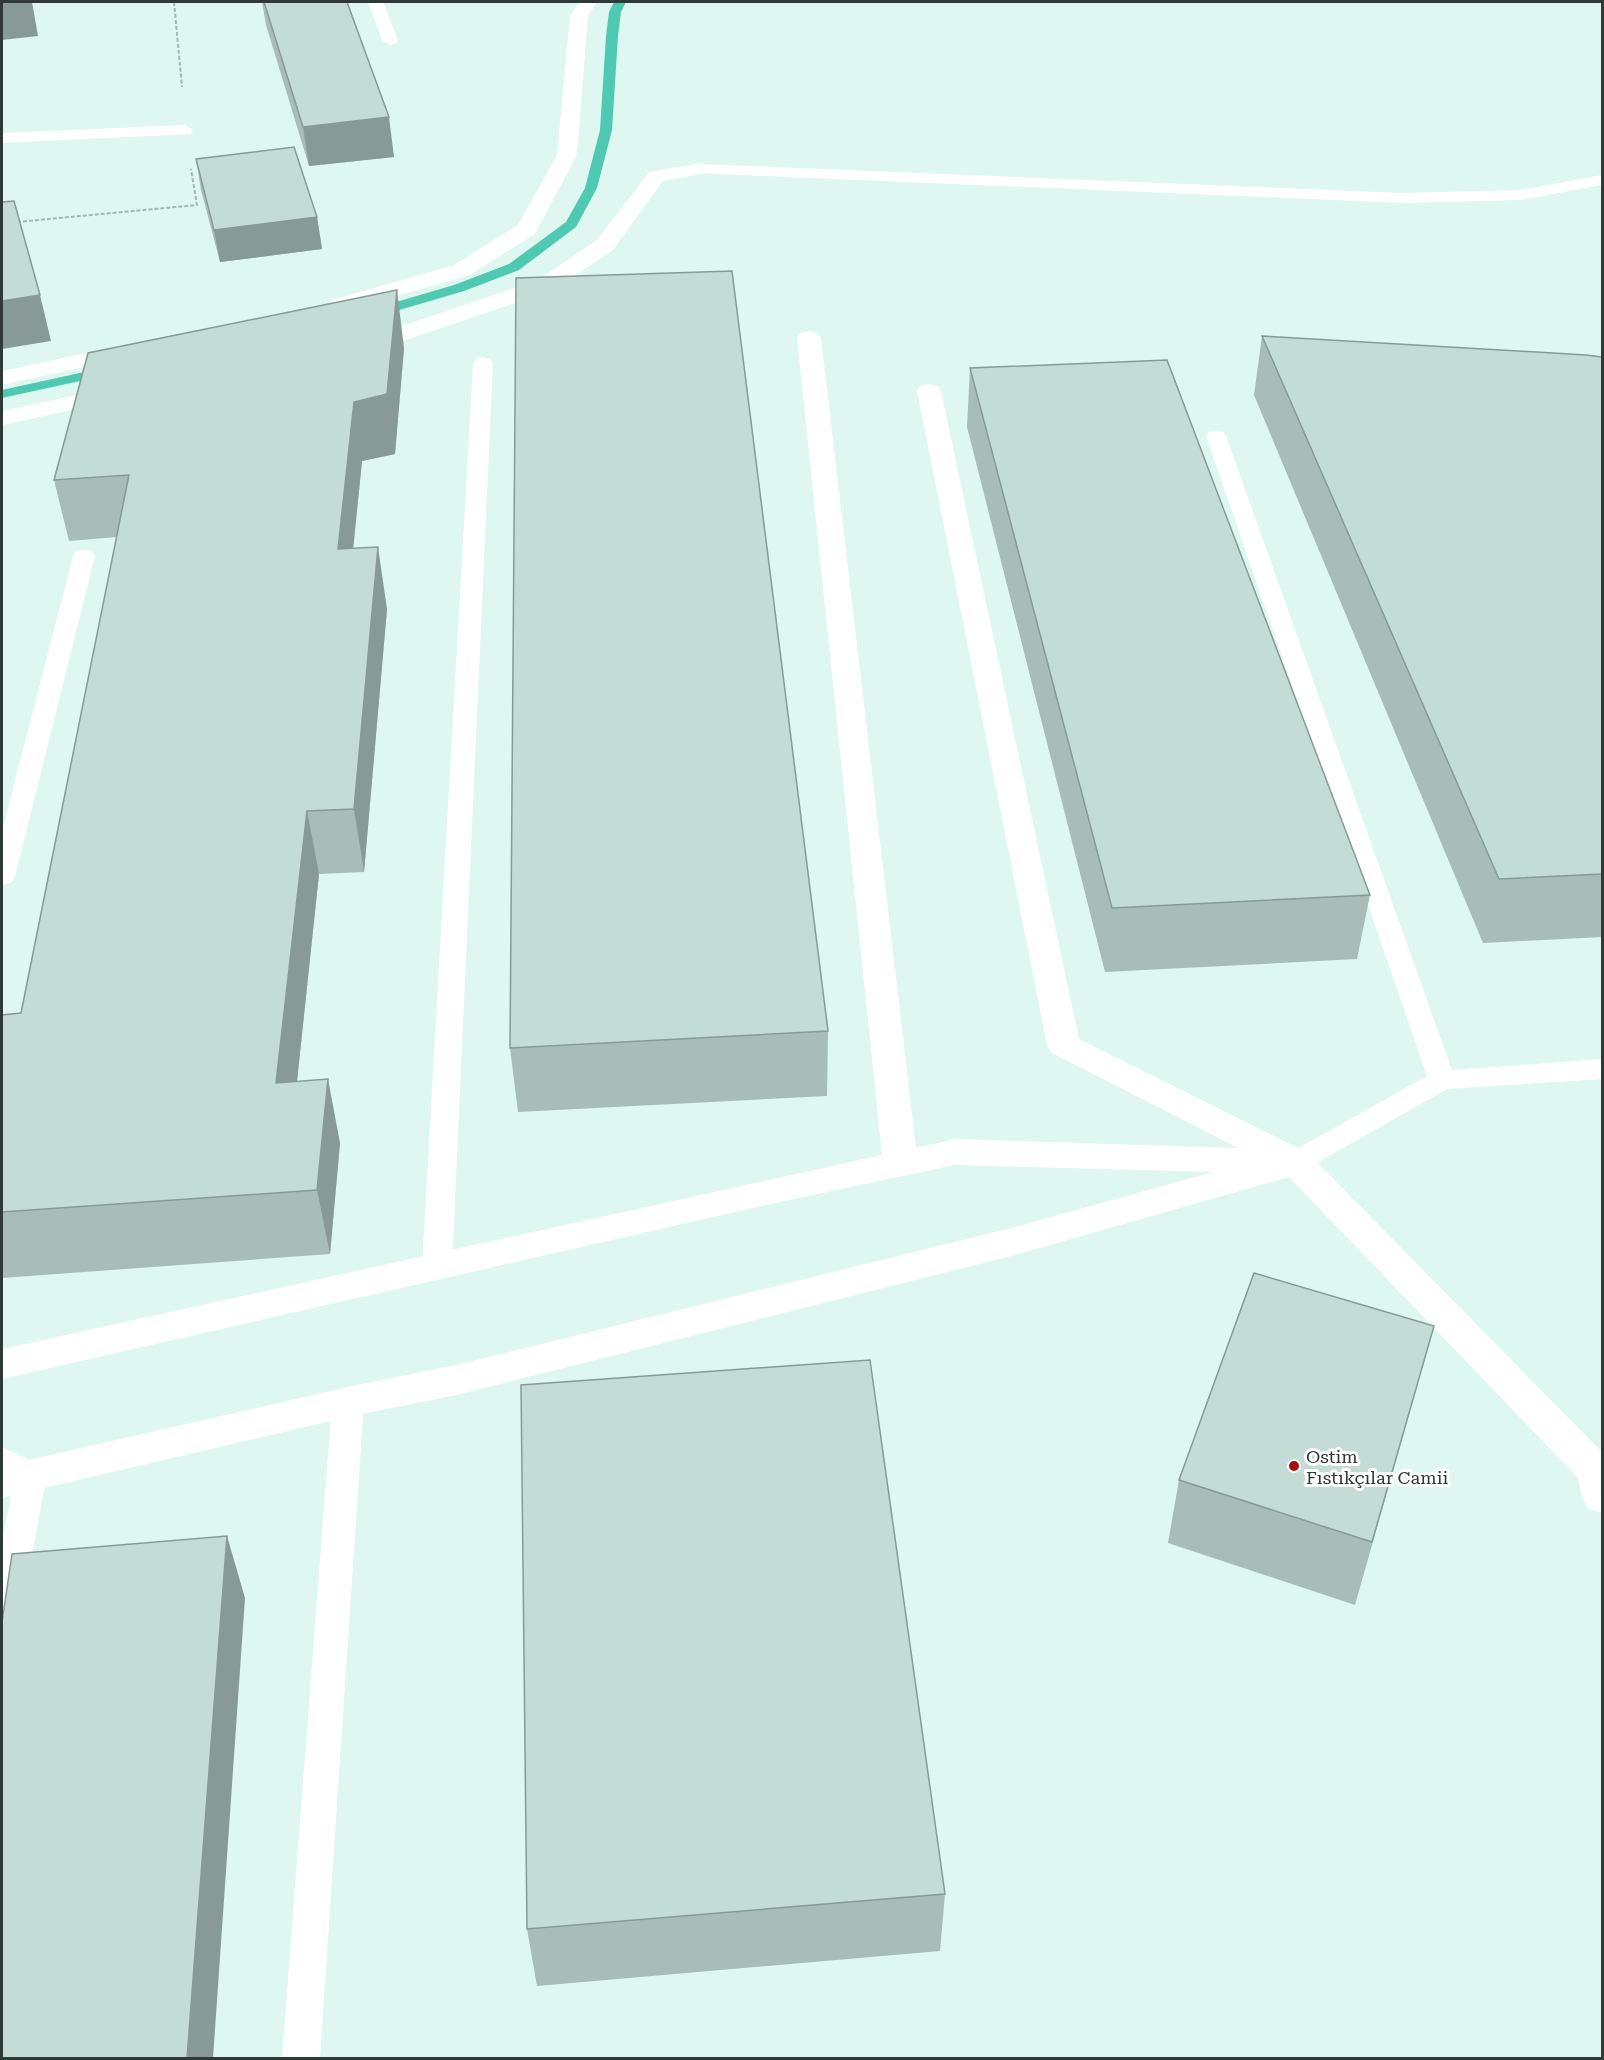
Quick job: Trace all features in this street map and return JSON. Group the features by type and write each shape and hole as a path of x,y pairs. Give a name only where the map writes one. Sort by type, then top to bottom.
{"street":[{"path":"321,309 462,270 527,229 567,155 579,16 588,2"},
{"path":"336,348 394,336 546,285 605,245 656,176 700,169"},
{"path":"809,338 900,1162"},
{"path":"2,378 150,346"},
{"path":"2,418 137,389"},
{"path":"929,391 1064,1045 1296,1162 1596,1471 1602,1497"},
{"path":"2,1364 900,1162 955,1152 1296,1162"},
{"path":"12,1472 456,1380 1015,1241 1296,1162"}],"lane":[{"path":"375,2 390,40"},
{"path":"2,138 185,130"},
{"path":"700,169 1403,198 1521,195 1602,180"},
{"path":"437,1267 483,363"},
{"path":"1216,436 1442,1080"},
{"path":"2,877 84,556"},
{"path":"1296,1162 1442,1080 1602,1069"},
{"path":"301,2058 348,1402"},
{"path":"2,1624 12,1472"}],"building":[{"path":"264,2 347,2 389,117 303,127"},
{"path":"294,147 317,217 214,230 196,159"},
{"path":"14,201 40,295 2,301 2,202"},
{"path":"732,271 828,1031 510,1048 516,278"},
{"path":"397,290 387,394 354,402 338,549 378,547 354,809 307,811 276,1083 328,1079 317,1190 2,1212 2,1015 21,1013 129,475 54,480 88,353"},
{"path":"1262,336 1602,357 1602,874 1499,879"},
{"path":"1167,360 1370,895 1112,908 970,368"},
{"name":"Ostim Fıstıkçılar Camii","path":"1254,1273 1434,1326 1372,1542 1179,1480"},
{"path":"870,1360 945,1894 527,1929 521,1385"},
{"path":"227,1536 187,2058 2,2058 2,1622 12,1554"}],"waterway":[{"path":"374,313 459,288 514,267 571,224 591,188 606,130 612,36 615,12 620,2"},
{"path":"2,394 107,371"}],"place":[{"name":"Ostim Fıstıkçılar Camii","path":"1294,1466"}]}
